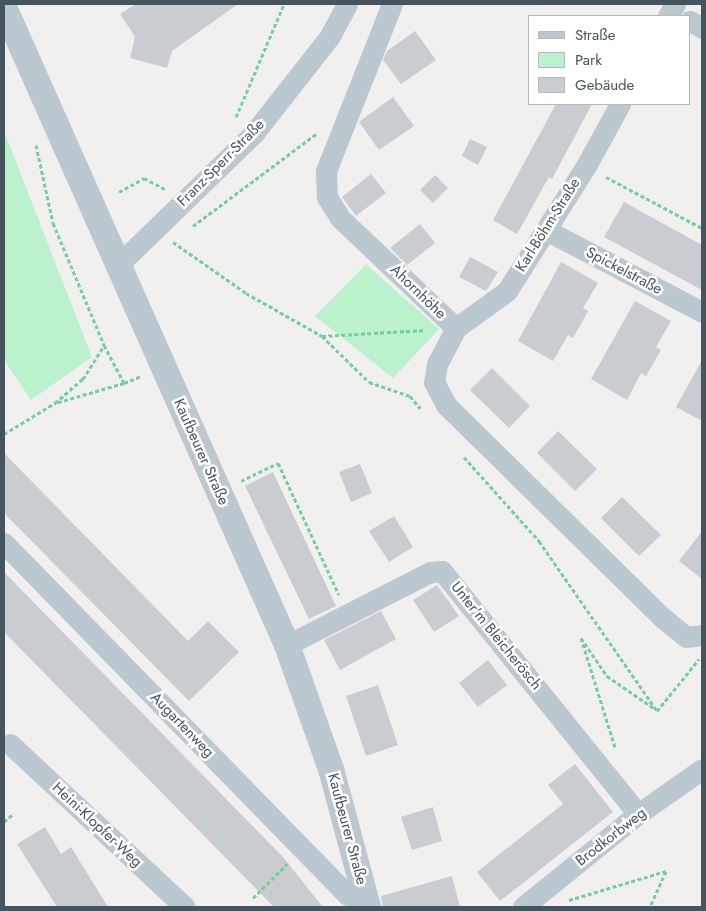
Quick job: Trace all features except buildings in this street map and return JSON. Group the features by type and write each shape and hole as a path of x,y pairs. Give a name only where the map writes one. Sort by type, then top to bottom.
{"street":[{"name":"Franz-Sperr-Straße","path":"118,265 254,133 330,36 347,4"},
{"name":"Ahornhöhe","path":"392,4 326,171 327,196 340,218 456,328 437,364 434,382 446,405 664,619 686,637 702,635"},
{"name":"Kaufbeurer Straße","path":"4,7 287,645 331,769 366,902"},
{"path":"691,22 702,28"},
{"name":"Karl-Böhm-Straße","path":"456,328 507,291 586,166 619,105"},
{"name":"Spickelstraße","path":"546,230 702,312"},
{"name":"Augartenweg","path":"4,543 348,895 366,902"},
{"name":"Unter'm Bleicherösch","path":"287,645 430,572 442,571 638,814"},
{"name":"Heini-Klopfer-Weg","path":"10,744 184,907"},
{"name":"Brodkorbweg","path":"523,907 638,814 702,769"}],"path":[{"path":"234,123 284,4"},
{"path":"188,230 320,131"},
{"path":"35,139 53,223 104,345 124,382"},
{"path":"586,166 702,228"},
{"path":"118,192 144,178"},
{"path":"180,236 172,242 246,293 322,336 368,382 410,396 423,411"},
{"path":"322,336 456,328"},
{"path":"4,434 55,403 82,379 104,345"},
{"path":"55,403 141,376"},
{"path":"462,454 539,542 657,711"},
{"path":"218,492 278,463 348,614"},
{"path":"617,754 581,638 607,676 657,711"},
{"path":"657,711 702,654"},
{"path":"4,822 14,813"},
{"path":"253,898 303,848"},
{"path":"564,901 666,871 650,907"}],"green space":[{"path":"4,131 92,357 31,400 4,360"},
{"path":"366,264 439,329 393,378 315,316"}]}
